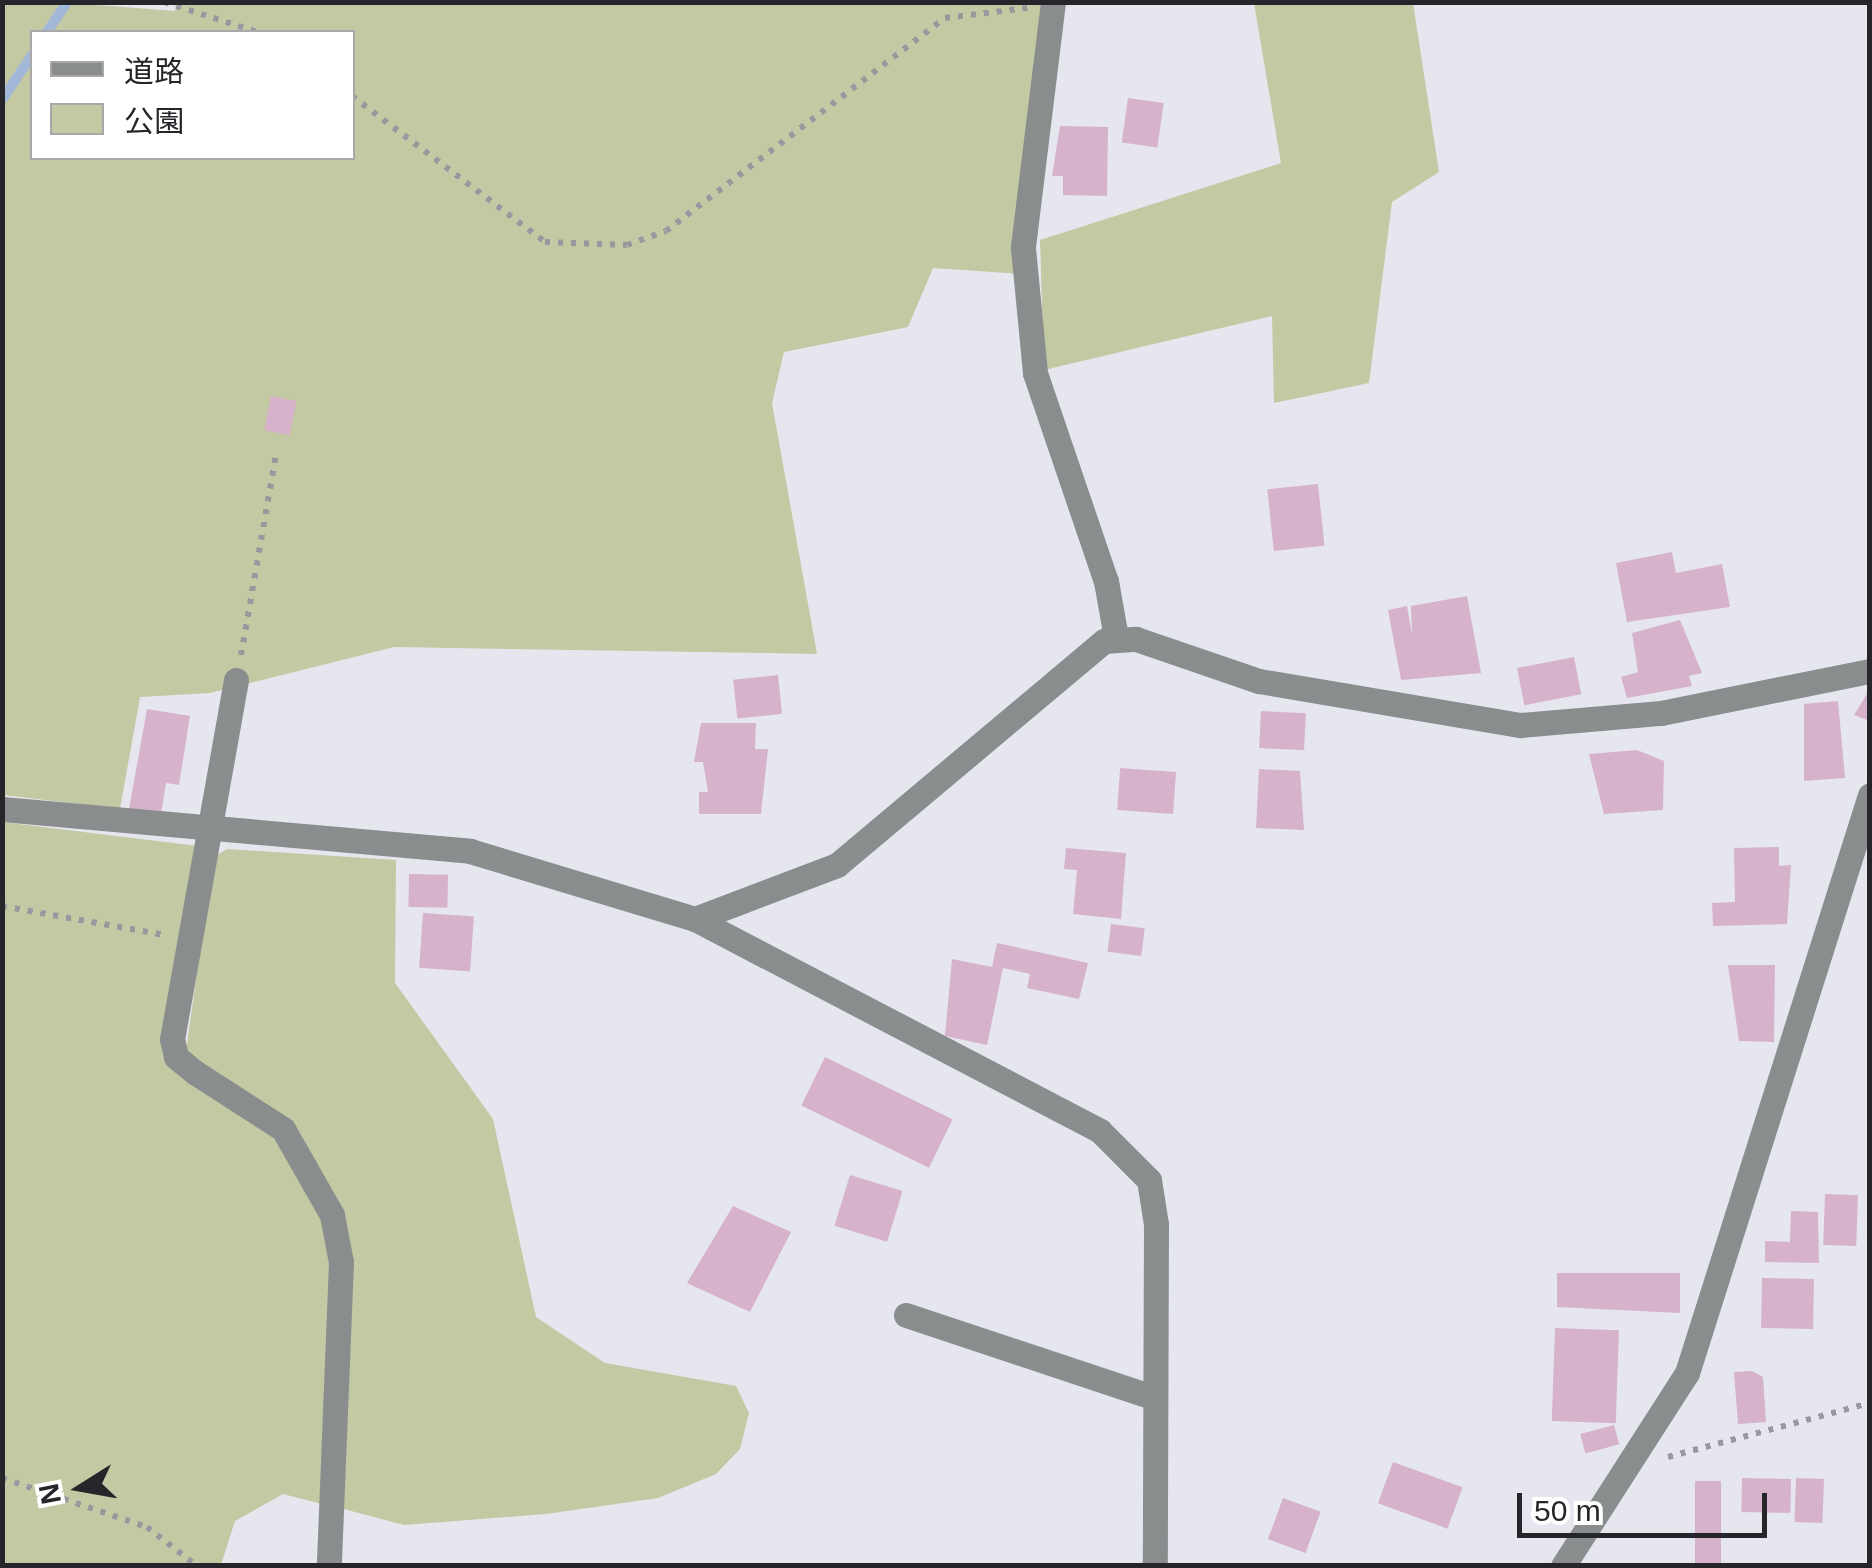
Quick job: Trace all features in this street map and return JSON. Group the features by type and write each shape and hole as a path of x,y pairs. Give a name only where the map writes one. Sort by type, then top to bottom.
{"street":[{"path":"1053,4 1023,248 1030,320 1036,374 1106,580 1116,638"},
{"path":"695,919 837,865 1088,652 1116,638 1259,681 1520,724 1662,713 1870,671"},
{"path":"236,680 207,831 176,1057 283,1128 332,1215 341,1262 329,1566"},
{"path":"1563,1566 1633,1467 1687,1373 1870,795"},
{"path":"2,809 207,831 470,851 695,919 1100,1130 1130,1155 1149,1180 1156,1224 1155,1566"},
{"path":"906,1315 1153,1396"}],"path":[{"path":"164,2 251,30"},
{"path":"355,98 545,242 627,245 666,231 946,18 1053,4"},
{"path":"236,680 276,454"},
{"path":"2,906 191,940"},
{"path":"1633,1467 1870,1403"},
{"path":"2,1478 146,1527 197,1566"}],"green space":[{"path":"3,2 63,3 44,30 30,30 30,51 3,93"},
{"path":"176,2 1047,3 1021,274 933,268 908,327 784,352 772,403 817,654 394,647 210,693 140,697 120,809 3,795 2,107 30,65 30,160 355,160 355,30 53,30 72,3 175,11"},
{"path":"1254,3 1413,3 1439,172 1392,202 1369,383 1274,403 1272,316 1044,370 1040,240 1281,163"},
{"path":"2,822 198,846 166,1052 282,1141 322,1214 331,1259 322,1504 283,1494 235,1521 221,1565 3,1565"},
{"path":"227,849 396,860 395,983 493,1119 536,1317 605,1363 736,1386 749,1413 740,1449 716,1474 658,1498 546,1514 404,1525 340,1508 349,1258 293,1130 186,1051 213,858"}],"building":[{"path":"1128,98 1164,103 1157,148 1122,143"},
{"path":"1060,126 1108,127 1107,196 1063,195 1063,176 1052,176"},
{"path":"271,396 297,401 290,435 264,430"},
{"path":"1318,484 1324,546 1274,551 1267,489"},
{"path":"1672,552 1676,573 1722,564 1730,607 1627,622 1616,563"},
{"path":"1467,596 1481,673 1401,680 1388,610 1407,606 1412,635 1411,606"},
{"path":"1680,620 1702,673 1689,676 1692,686 1627,698 1621,677 1638,672 1632,633"},
{"path":"1574,657 1581,694 1524,705 1517,668"},
{"path":"778,675 782,714 737,718 733,680"},
{"path":"1870,689 1870,721 1854,715"},
{"path":"1838,701 1845,778 1804,781 1804,704"},
{"path":"147,709 190,716 179,785 166,783 161,814 129,809"},
{"path":"1261,711 1306,713 1304,750 1259,748"},
{"path":"701,723 756,723 755,749 768,749 761,814 699,814 699,792 708,792 703,762 694,762"},
{"path":"1637,750 1664,761 1663,810 1604,814 1589,754"},
{"path":"1120,768 1176,772 1173,814 1117,810"},
{"path":"1259,769 1300,771 1304,830 1256,828"},
{"path":"1779,847 1779,866 1791,865 1787,924 1713,926 1712,903 1735,902 1734,848"},
{"path":"1066,848 1126,853 1121,919 1073,914 1077,870 1064,869"},
{"path":"409,874 448,875 447,908 408,907"},
{"path":"423,913 474,917 470,971 419,968"},
{"path":"1111,924 1145,928 1141,956 1108,952"},
{"path":"997,943 1088,963 1079,999 1027,988 1030,974 1003,968 987,1045 945,1036 952,959 992,967"},
{"path":"1728,965 1775,965 1774,1042 1739,1041"},
{"path":"825,1057 953,1119 929,1168 801,1106"},
{"path":"850,1175 903,1191 887,1242 835,1226"},
{"path":"1825,1194 1858,1195 1856,1246 1823,1245"},
{"path":"733,1206 791,1232 750,1312 687,1283"},
{"path":"1791,1211 1818,1212 1819,1263 1765,1262 1765,1241 1790,1242"},
{"path":"1557,1273 1680,1273 1680,1313 1557,1307"},
{"path":"1762,1278 1814,1279 1813,1329 1761,1328"},
{"path":"1555,1328 1619,1330 1616,1423 1552,1421"},
{"path":"1752,1371 1763,1377 1766,1422 1738,1424 1734,1372"},
{"path":"1614,1425 1619,1444 1585,1453 1580,1434"},
{"path":"1393,1462 1463,1487 1447,1529 1378,1503"},
{"path":"1742,1478 1791,1479 1790,1513 1741,1512"},
{"path":"1796,1478 1824,1479 1822,1523 1794,1522"},
{"path":"1695,1481 1721,1481 1721,1566 1695,1566"},
{"path":"1283,1498 1321,1512 1306,1553 1268,1539"}],"waterway":[{"path":"48,30 67,2"},
{"path":"2,100 30,58"}]}
